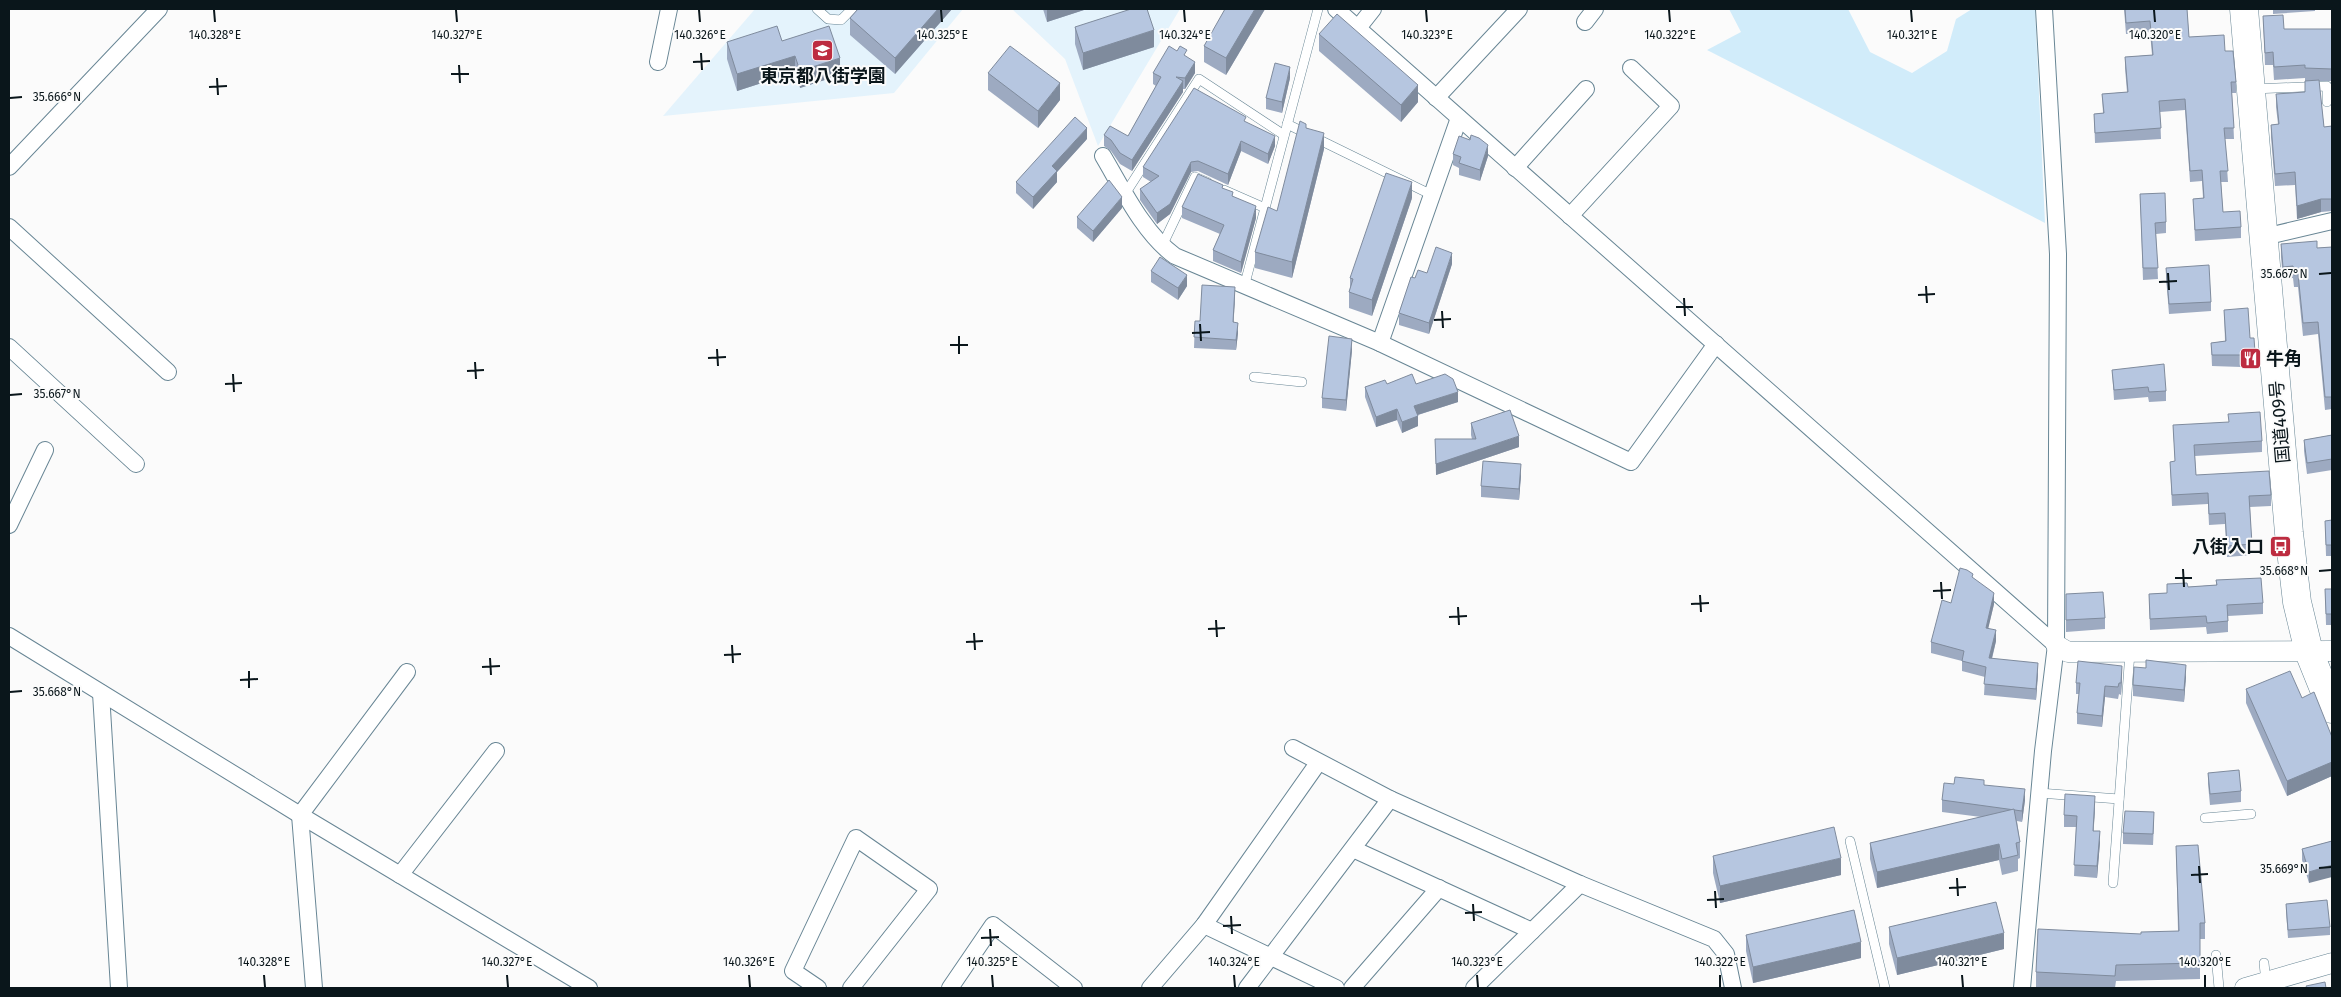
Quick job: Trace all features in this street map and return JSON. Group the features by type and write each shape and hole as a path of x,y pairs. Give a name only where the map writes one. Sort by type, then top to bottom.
{"highway":[{"name":"国道409号","path":"2244,9 2289,533 2297,602 2321,651 2332,709"}],"street":[{"path":"9,167 159,9"},
{"path":"658,62 669,9"},
{"path":"1336,9 2056,645 2068,652 2130,650 2321,651"},
{"path":"1358,28 1373,9"},
{"path":"1436,98 1519,9"},
{"path":"1585,22 1595,9"},
{"path":"2022,988 2039,793 2056,645 2058,254 2044,9"},
{"path":"1570,216 1671,106 1631,68"},
{"path":"1515,168 1586,89"},
{"path":"1380,343 1459,118"},
{"path":"1103,156 1125,194 1162,246 1175,256 1244,287 1380,343 1631,462 1716,344"},
{"path":"2264,237 2332,221"},
{"path":"9,227 168,372"},
{"path":"9,346 136,464"},
{"path":"9,525 45,450"},
{"path":"9,636 300,815 589,988"},
{"path":"314,988 300,815 407,672"},
{"path":"101,692 119,988"},
{"path":"1293,748 1318,763 1390,799 1580,884 1714,939 1726,954 1733,988"},
{"path":"400,875 496,751"},
{"path":"1150,988 1204,925 1318,763"},
{"path":"1247,988 1390,799"},
{"path":"818,988 793,971 856,838 929,889 851,988"},
{"path":"1353,849 1532,931"},
{"path":"1474,988 1580,884"},
{"path":"1352,988 1439,888"},
{"path":"950,988 993,925 1064,985"},
{"path":"1204,925 1336,988"},
{"path":"2245,988 2265,973 2332,963"}],"lane":[{"path":"817,9 828,19 841,20 852,9"},
{"path":"1244,287 1318,9"},
{"path":"1125,194 1199,79 1284,135"},
{"path":"2251,90 2327,86 2327,102"},
{"path":"1287,124 1432,195"},
{"path":"1162,246 1195,177 1265,208"},
{"path":"1254,377 1302,382"},
{"path":"2113,883 2130,650"},
{"path":"2039,793 2120,799"},
{"path":"2205,818 2251,814"},
{"path":"1850,841 1885,988"},
{"path":"2216,955 2219,988"}],"shaded area":[{"name":"東京都八街学園","path":"755,9 963,9 894,93 663,116"},
{"path":"1012,9 1180,9 1098,146 1065,59"},
{"path":"1729,9 1848,9 1870,52 1912,73 1947,51 1956,19 1972,9 2035,9 2045,223 1707,50 1741,32"}],"building":[{"path":"858,9 938,9 895,58 850,18"},
{"path":"1131,9 1147,9 1154,30 1083,53 1075,27"},
{"path":"1225,9 1255,9 1226,58 1204,46"},
{"path":"2125,9 2187,9 2189,37 2224,35 2225,51 2233,51 2236,82 2231,82 2234,128 2224,128 2228,171 2220,171 2223,212 2240,211 2241,227 2195,230 2193,199 2204,198 2202,170 2190,171 2185,99 2159,101 2161,128 2095,133 2094,114 2104,113 2102,94 2128,92 2125,57 2153,55 2150,21 2126,23"},
{"path":"1337,14 1418,85 1401,105 1319,34"},
{"path":"2283,15 2284,29 2332,29 2332,69 2305,68 2305,65 2274,67 2273,52 2265,53 2263,16"},
{"path":"777,26 782,41 829,26 840,58 800,71 795,56 737,74 727,42"},
{"path":"1010,46 1060,83 1038,111 988,73"},
{"path":"1169,46 1177,51 1180,46 1187,50 1184,55 1195,62 1185,78 1176,77 1183,81 1132,160 1120,153 1111,140 1104,135 1110,126 1128,136 1161,77 1153,73"},
{"path":"1275,63 1290,67 1282,102 1266,98"},
{"path":"2319,80 2324,127 2332,126 2332,199 2321,199 2297,206 2295,172 2275,174 2271,125 2279,124 2276,94 2305,92 2305,81"},
{"path":"1194,88 1246,117 1244,121 1275,136 1268,154 1241,141 1228,174 1198,161 1191,162 1170,204 1157,213 1140,189 1159,176 1143,167"},
{"path":"1075,117 1087,128 1052,166 1057,171 1033,197 1016,182"},
{"path":"1300,121 1306,124 1306,128 1324,133 1292,262 1255,252 1268,207 1277,211"},
{"path":"1471,135 1488,145 1480,170 1459,163 1461,157 1453,154 1459,136 1470,140"},
{"path":"1386,173 1412,182 1372,300 1349,292 1353,279 1350,278"},
{"path":"1198,174 1223,185 1222,188 1233,192 1232,196 1256,206 1241,262 1213,250 1224,225 1182,207"},
{"path":"1109,180 1122,197 1093,231 1077,217"},
{"path":"2165,193 2166,222 2155,223 2158,268 2143,268 2140,194"},
{"path":"2317,241 2317,248 2332,247 2332,397 2325,397 2318,322 2303,323 2298,274 2294,275 2293,266 2283,267 2281,244"},
{"path":"1436,247 1452,253 1429,323 1399,313 1411,277 1415,278 1418,270 1427,273"},
{"path":"1160,257 1187,275 1178,288 1151,271"},
{"path":"2209,265 2211,302 2169,304 2166,268"},
{"path":"1202,285 1235,287 1233,322 1238,323 1236,340 1194,337 1195,321 1200,321"},
{"path":"2248,308 2250,338 2254,338 2255,352 2241,353 2241,355 2212,355 2211,343 2226,341 2224,310"},
{"path":"1329,336 1352,339 1346,400 1322,398"},
{"path":"2164,364 2166,391 2149,392 2148,387 2114,390 2112,370"},
{"path":"1412,374 1416,384 1445,374 1453,379 1458,392 1414,406 1418,416 1402,422 1397,409 1376,417 1365,387 1385,380 1387,384"},
{"path":"1510,410 1519,436 1436,464 1435,439 1476,439 1471,423"},
{"path":"2260,412 2262,441 2194,445 2196,475 2269,471 2271,495 2249,496 2252,544 2227,546 2225,513 2209,514 2208,493 2172,495 2170,462 2175,461 2173,425 2229,422 2228,414"},
{"path":"2332,435 2332,459 2307,463 2304,440"},
{"path":"1483,461 1521,464 1519,489 1481,486"},
{"path":"2332,520 2332,545 2326,545 2325,521"},
{"path":"1960,568 1973,574 1972,577 1994,593 1986,628 1996,630 1989,658 2038,663 2036,689 1984,684 1986,667 1962,661 1964,651 1931,642 1942,600 1951,603"},
{"path":"2261,578 2263,603 2227,605 2228,621 2207,623 2206,616 2150,619 2149,594 2167,593 2167,584 2187,583 2188,587 2217,585 2216,580"},
{"path":"2325,589 2332,589 2332,614 2326,614"},
{"path":"2103,592 2105,618 2066,620 2066,594"},
{"path":"2146,660 2186,665 2184,690 2133,685 2134,667 2146,668"},
{"path":"2078,661 2122,666 2121,683 2119,683 2118,687 2105,686 2102,716 2077,713 2080,683 2076,683"},
{"path":"2290,671 2302,698 2314,692 2332,737 2332,762 2287,781 2246,689"},
{"path":"2239,770 2241,791 2210,794 2208,773"},
{"path":"1955,777 1984,780 1984,785 2025,789 2022,811 1942,800 1944,783 1954,784"},
{"path":"2065,794 2095,796 2093,831 2100,831 2097,866 2074,865 2077,816 2064,815"},
{"path":"2014,809 2020,842 2016,843 2018,855 2002,859 1999,844 1877,872 1870,843"},
{"path":"2125,811 2154,812 2153,834 2123,833"},
{"path":"1834,827 1841,858 1720,886 1713,856"},
{"path":"2332,841 2332,865 2309,872 2302,849"},
{"path":"2198,845 2205,923 2200,923 2200,963 2116,965 2115,976 2036,972 2038,929 2141,934 2141,932 2179,931 2176,846"},
{"path":"2327,900 2330,927 2288,930 2286,904"},
{"path":"1996,902 2004,933 1897,958 1889,927"},
{"path":"1854,910 1861,942 1753,967 1746,935"},
{"path":"2325,982 2326,988 2307,988 2306,986"}],"place":[{"name":"東京都八街学園","path":"823,51"},
{"name":"牛角","path":"2250,359"},
{"name":"八街入口","path":"2280,547"}]}
